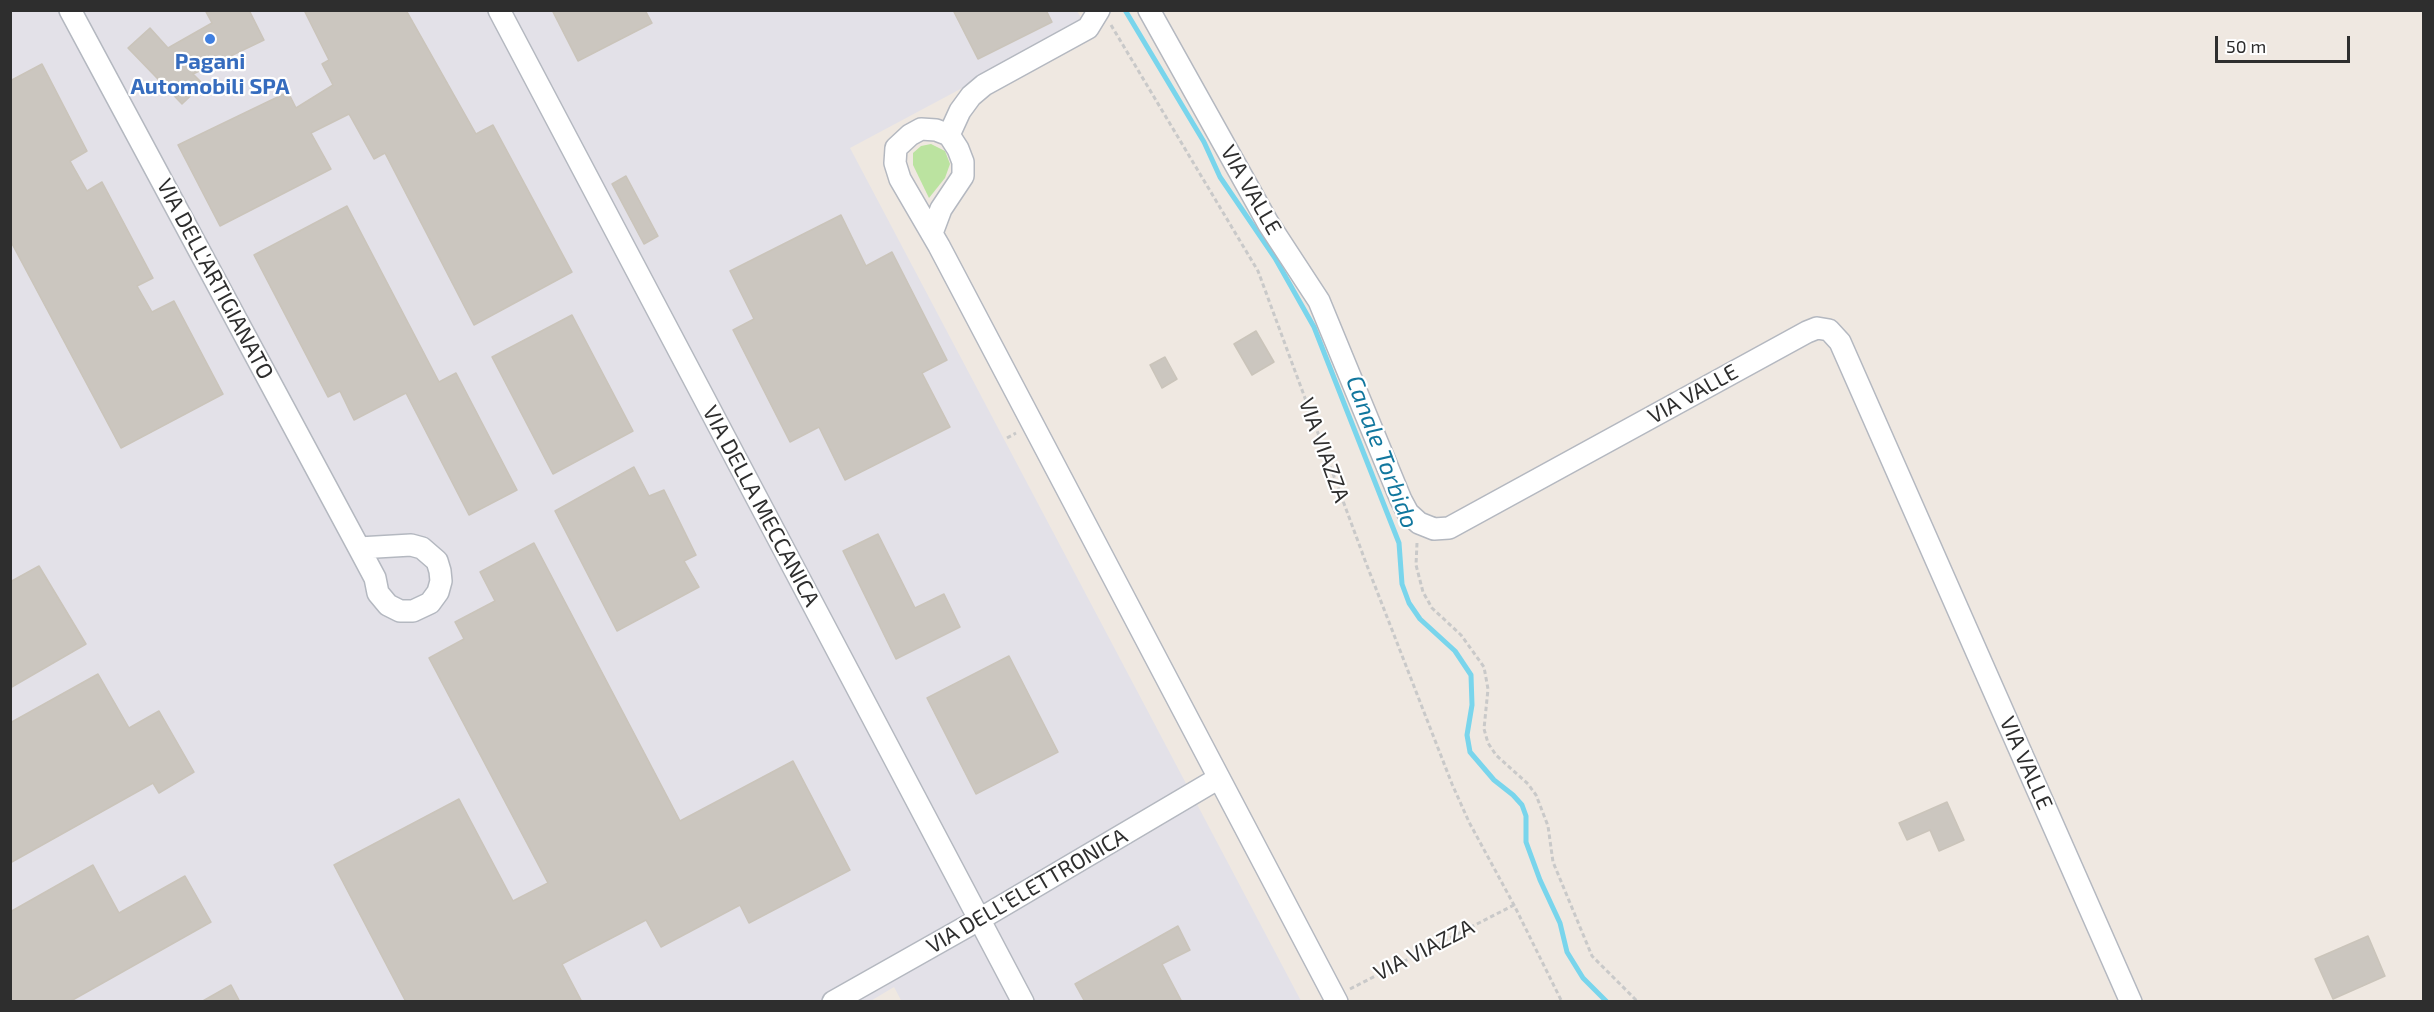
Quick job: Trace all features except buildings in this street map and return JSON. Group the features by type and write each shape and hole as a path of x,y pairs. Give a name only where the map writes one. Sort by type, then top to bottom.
{"street":[{"name":"VIA DELL'ARTIGIANATO","path":"70,10 359,548"},
{"name":"VIA DELLA MECCANICA","path":"499,10 1023,1002"},
{"name":"VIA VALLE","path":"1149,10 1268,223 1319,301 1408,513 1419,523 1434,528 1449,528 1807,332 1817,328 1829,330 1840,342 2131,1002"},
{"path":"949,135 960,111 978,90 1088,28 1104,15"},
{"path":"932,233 941,209 963,176 963,162 949,135 936,130 921,129 910,135 896,148 895,163 900,179 932,233 1336,999"},
{"name":"VIA DELL'ELETTRONICA","path":"833,1002 980,919 1220,778"}],"path":[{"name":"VIA VIAZZA","path":"1104,15 1258,271 1366,563 1452,784 1469,822 1514,905 1562,1002"},
{"path":"1434,528 1416,545 1416,565 1423,592 1432,608 1461,635 1484,667 1488,688 1484,729 1488,743 1496,755 1528,784 1536,795 1548,826 1553,862 1592,956 1638,1002"},
{"name":"VIA VIAZZA","path":"1336,999 1514,905"}],"shaded area":[{"path":"10,11 1077,11 1084,23 850,148 1301,1001 902,1002 894,987 869,1002 11,1001"}],"green space":[{"path":"931,144 945,151 950,164 945,178 929,198 913,165 913,153 921,146"}],"waterway":[{"name":"Canale Torbido","path":"1125,10 1204,142 1220,177 1275,258 1314,327 1399,543 1402,584 1409,603 1420,619 1455,651 1471,675 1472,705 1467,735 1470,752 1494,780 1522,805 1526,816 1526,842 1560,923 1567,952 1583,978 1607,1002"}],"place":[{"name":"Pagani Automobili SPA","path":"210,39"}]}
